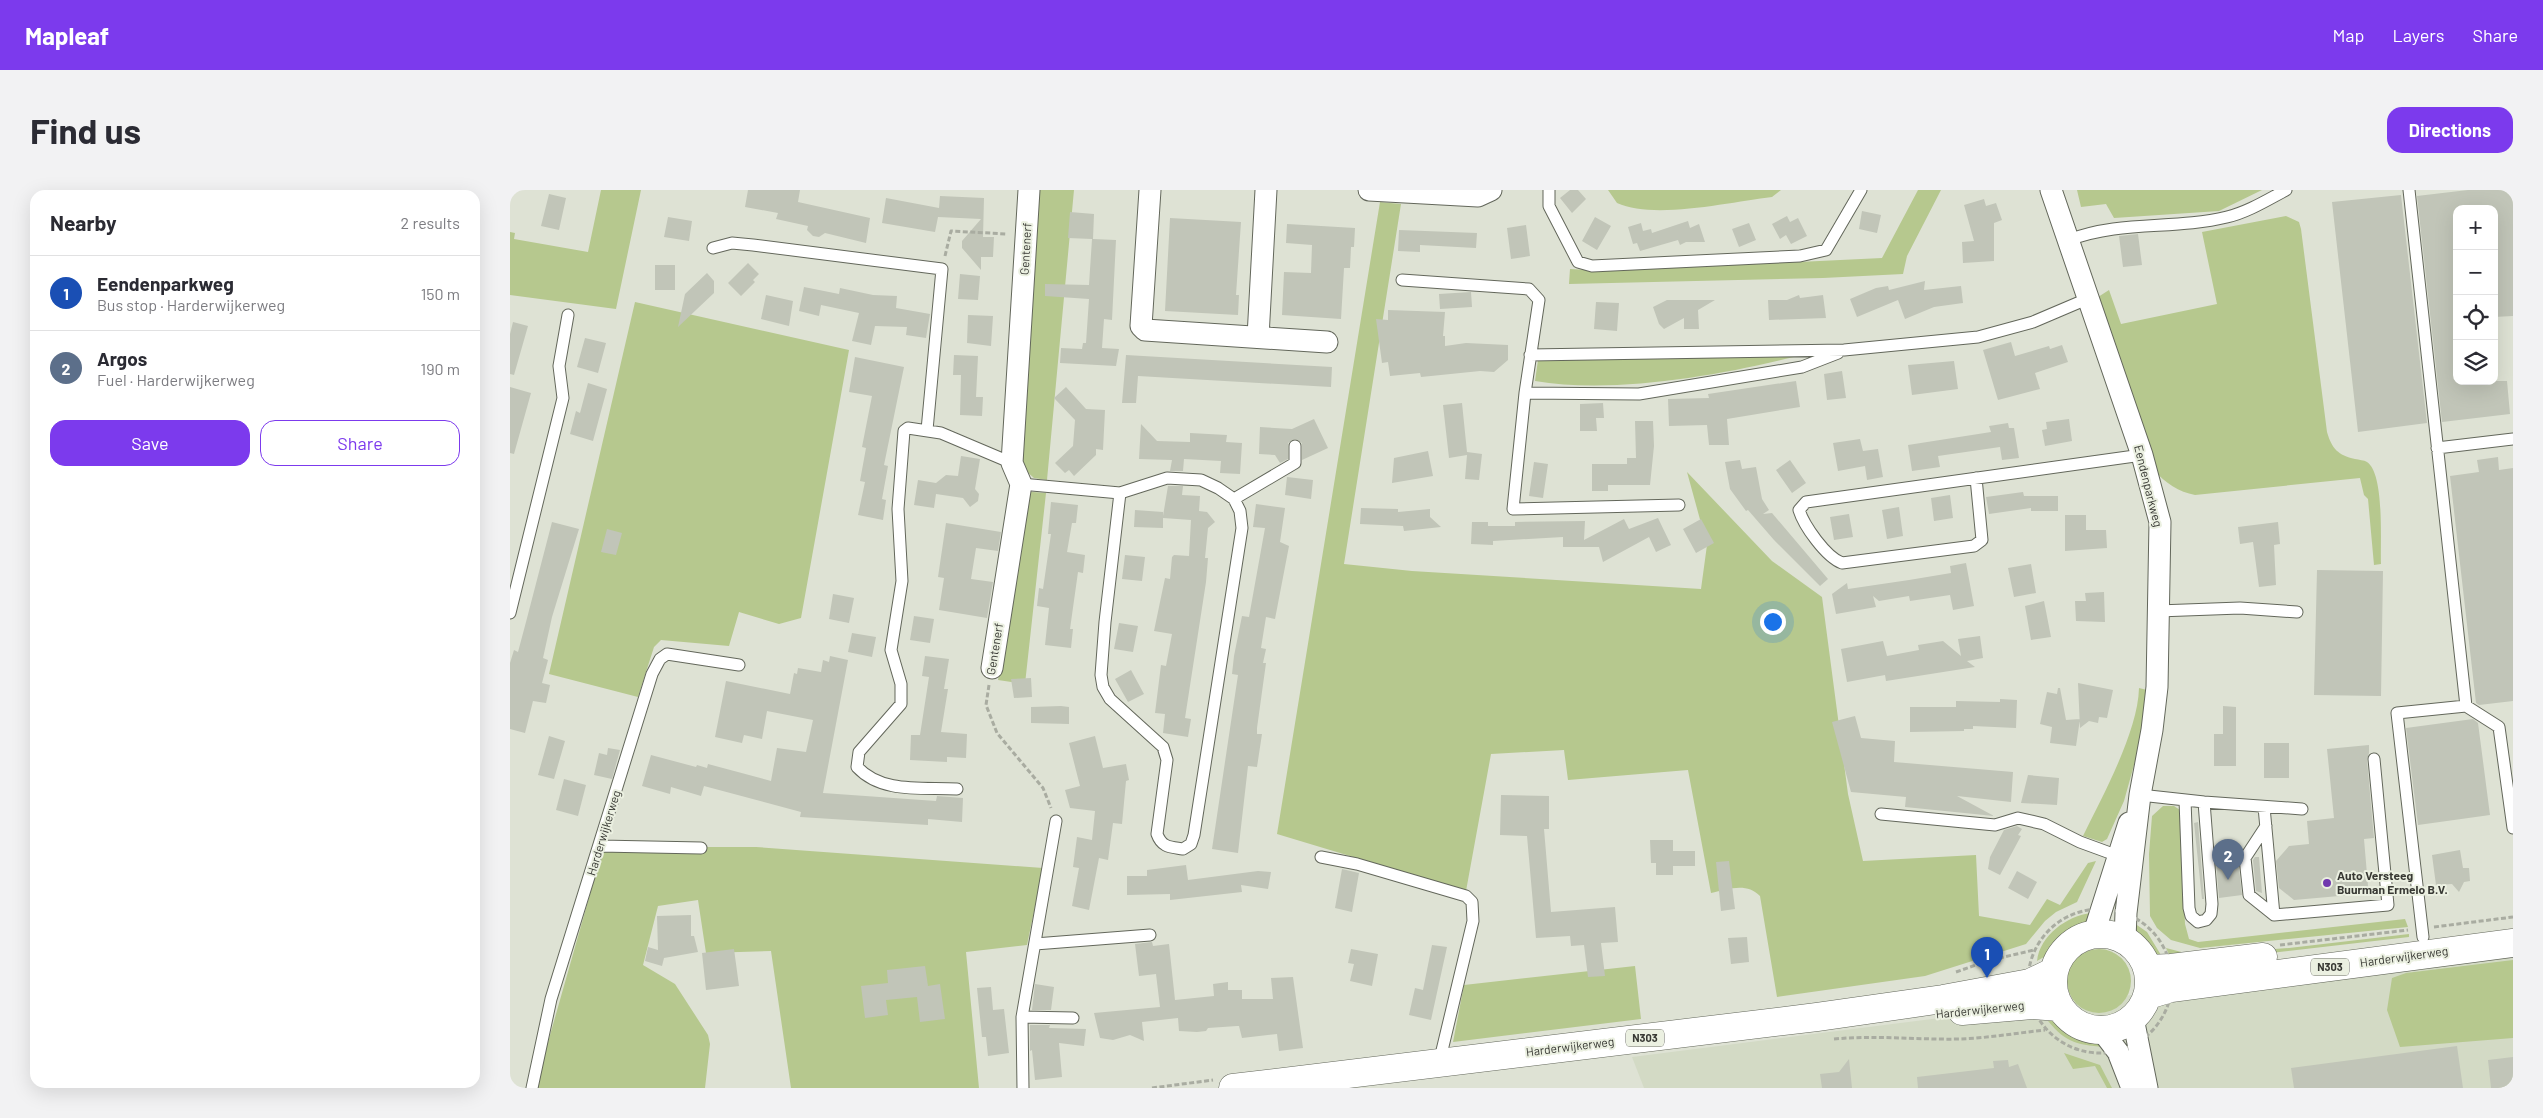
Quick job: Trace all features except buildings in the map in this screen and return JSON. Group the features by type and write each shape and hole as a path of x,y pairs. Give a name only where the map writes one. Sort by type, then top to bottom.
{"main road":[{"path":"2098,921 2110,934 2125,926 2143,957 2161,973 2142,1008 2136,1031 2119,1027 2102,1030 2086,1028 2071,1020 2060,1007 2042,969 2058,958 2068,946 2080,938 2098,921"},
{"name":"Harderwijkerweg","path":"2161,973 2422,933 2513,926"},
{"name":"Harderwijkerweg","path":"2161,973 2513,942"},
{"name":"Harderwijkerweg","path":"1233,1088 1817,1017 1933,1000 2030,983 2042,969"},
{"name":"Harderwijkerweg","path":"1336,1088 1967,1011 2032,1004 2060,1007"}],"street":[{"name":"Gentenerf","path":"992,668 1021,484 1012,463 1028,235 1029,190"},
{"path":"1150,190 1141,326 1145,330 1326,342"},
{"path":"1258,337 1266,190"},
{"path":"1369,190 1478,196 1491,190"},
{"name":"Eendenparkweg","path":"2051,190 2142,455 2160,522 2156,696 2152,730 2140,795 2124,858 2098,921"},
{"name":"Eendenparkweg","path":"2124,858 2125,926"},
{"path":"2102,1030 2118,1052 2132,1088"},
{"path":"2136,1031 2147,1088"}],"lane":[{"path":"1549,190 1549,206 1578,262 1592,266 1800,256 1826,250 1861,190"},
{"path":"2068,240 2114,227 2205,221 2228,217 2248,210 2286,190"},
{"path":"2409,190 2466,706"},
{"path":"713,248 732,243 754,245 942,269 927,430"},
{"path":"1402,280 1529,289 1539,300 1525,393 1513,509 1679,505"},
{"path":"1530,354 1844,350 1978,337 2033,322 2087,299"},
{"path":"510,613 563,398 559,366 568,316"},
{"path":"1525,393 1639,394 1802,367 1844,350"},
{"path":"957,789 885,786 865,775 857,766 860,752 901,704 901,684 891,650 902,581 898,509 904,431 908,428 941,433 1012,463"},
{"path":"2437,448 2513,439"},
{"path":"1234,499 1295,462 1295,446"},
{"path":"1976,478 1982,540 1974,546 1842,563 1833,560 1802,521 1799,510 1806,502 1976,478 2142,455"},
{"path":"1021,484 1120,493 1167,478 1201,480 1218,488 1234,499 1240,511 1242,528 1194,835 1191,844 1184,850 1165,846 1160,842 1158,834 1167,760 1163,747 1110,699 1102,687 1101,675 1105,622 1120,493"},
{"path":"2158,611 2240,608 2296,612"},
{"name":"Harderwijkerweg","path":"532,1088 552,999 652,674 660,659 667,654 739,665"},
{"path":"2422,933 2397,713 2466,706 2499,727 2513,828"},
{"path":"2266,826 2245,858 2249,895 2274,915 2388,905 2374,759"},
{"path":"2140,795 2302,810"},
{"path":"2185,800 2189,908 2191,916 2198,922 2206,920 2211,914 2212,904 2204,802"},
{"path":"2264,807 2274,915"},
{"path":"1881,814 1995,825 2018,818 2044,824 2124,858"},
{"path":"1023,1088 1022,1017 1056,820"},
{"path":"600,846 701,848"},
{"path":"1321,857 1357,864 1466,896 1472,902 1473,922 1439,1063"},
{"path":"1035,944 1150,934"},
{"path":"1022,1017 1074,1018"}],"path":[{"path":"942,269 951,231 1028,235"},
{"name":"Gentenerf","path":"992,668 986,705 997,732 1043,788 1056,820"},
{"path":"2042,969 2034,950 2051,925 2075,913 2098,921 2149,928 2160,942 2161,973 2169,1006 2155,1029 2136,1031 2118,1052"},
{"name":"Harderwijkerweg","path":"2275,946 2422,933 2513,917"},
{"path":"2160,942 2161,973"},
{"name":"Harderwijkerweg","path":"1833,1039 1862,1036 1911,1040 1968,1039 2045,1030 2070,1047 2094,1052 2118,1052"}],"shaded area":[{"path":"2513,950 2513,1088 1644,1088 1632,1057 1995,1011"}],"green space":[{"path":"601,190 641,190 616,309 510,295 510,232 515,233 514,239 588,252"},
{"path":"1037,190 1074,190 1047,480 1034,478 1018,464"},
{"path":"1608,190 1781,190 1772,197 1714,206 1651,210 1633,208 1617,203"},
{"path":"1918,190 1941,190 1907,256 1903,274 1823,278 1569,284 1570,269 1608,271 1882,258"},
{"path":"2077,190 2262,190 2219,211 2114,218 2106,204 2081,207"},
{"path":"1380,202 1401,204 1344,564 1412,571 1701,589 1707,545 1687,472 1772,561 1822,597 1848,794 1863,861 1976,855 1979,916 2030,925 2047,899 2060,905 2088,863 2096,861 2077,902 2056,912 2045,921 2026,944 1925,976 1777,997 1760,896 1749,889 1743,888 1711,893 1688,770 1568,780 1564,750 1491,754 1466,891 1277,834"},
{"path":"2286,216 2299,222 2301,229 2329,438 2340,453 2367,462 2373,469 2377,480 2380,510 2381,564 2374,565 2368,499 2364,495 2360,478 2195,495 2178,489 2163,479 2154,470 2095,299 2109,290 2121,324 2217,304 2202,232"},
{"path":"635,302 849,350 801,618 779,624 739,612 729,646 661,640 654,647 638,697 549,674"},
{"path":"1539,353 1809,353 1709,375 1673,380 1636,384 1567,385 1535,381"},
{"path":"1020,491 1046,493 1025,684 998,680 1009,626"},
{"path":"2139,688 2147,690 2142,736 2124,801 2107,839 2102,842 2083,836 2109,784 2126,744 2137,705"},
{"path":"2163,806 2174,806 2180,810 2185,924 2189,939 2198,942 2405,919 2408,927 2200,948 2171,940 2157,928 2150,916 2149,854 2152,816"},
{"path":"607,847 756,847 1043,868 1027,945 966,952 979,1088 791,1088 771,951 706,953 698,900 658,906 643,965 675,984 708,1035 710,1044 705,1088 535,1088 600,859"},
{"path":"2091,913 2086,926 2037,961 2043,943 2056,928 2073,918"},
{"path":"2134,923 2147,932 2164,960 2147,951 2139,941"},
{"path":"2409,934 2409,937 2192,962 2172,961 2166,948 2193,955 2289,948"},
{"path":"2099,949 2111,951 2122,958 2129,969 2131,981 2129,993 2122,1004 2111,1011 2099,1013 2087,1011 2076,1004 2069,993 2067,981 2069,969 2076,958 2087,951"},
{"path":"2513,960 2513,1038 2400,1047 2387,1010 2392,978 2406,973"},
{"path":"1635,966 1641,1019 1453,1042 1464,985"},
{"path":"2045,1017 2058,1019 2082,1033 2094,1035 2104,1047 2077,1043 2064,1037"},
{"path":"2064,1053 2100,1065 2112,1088 2107,1088 2095,1066 2073,1069"}],"place":[{"name":"Argos","path":"2228,880"},
{"name":"Auto Versteeg Buurman Ermelo B.V.","path":"2327,883"},
{"name":"Eendenparkweg","path":"1987,978"}]}
